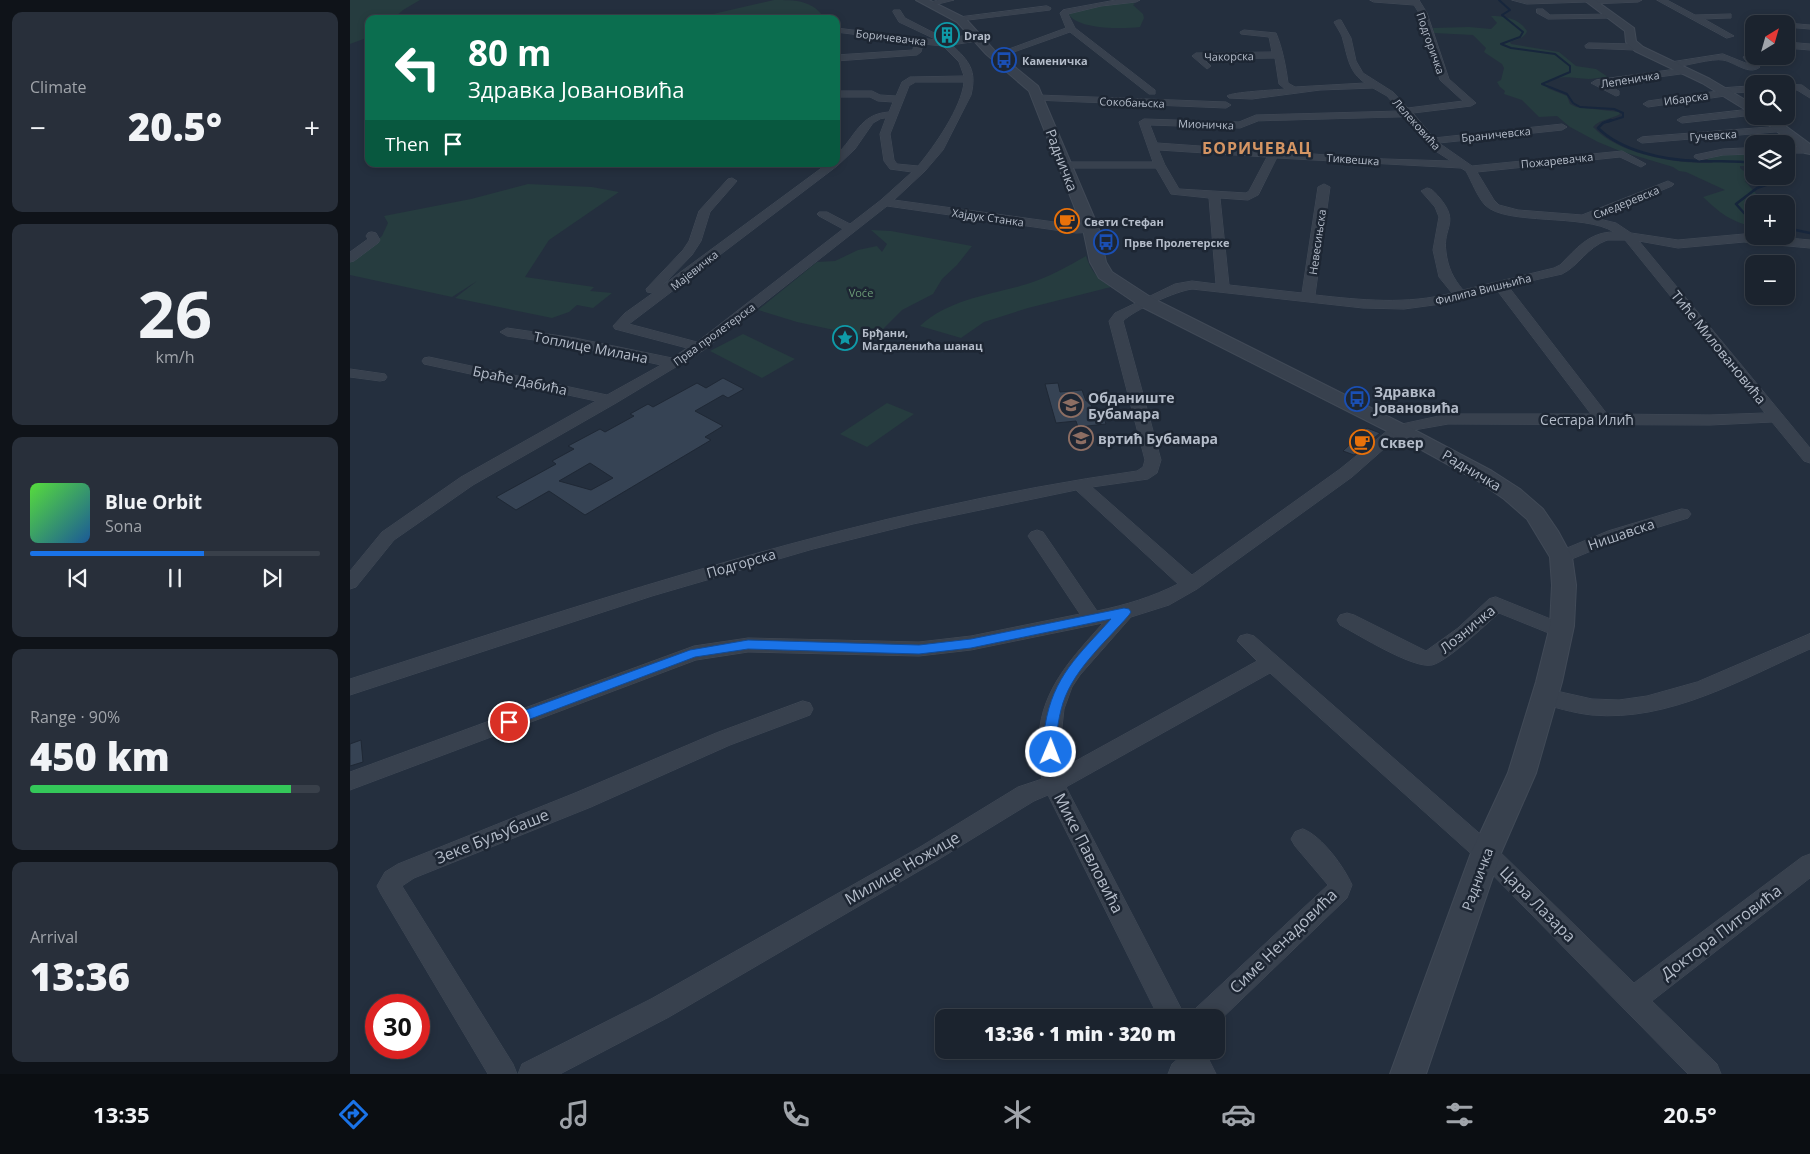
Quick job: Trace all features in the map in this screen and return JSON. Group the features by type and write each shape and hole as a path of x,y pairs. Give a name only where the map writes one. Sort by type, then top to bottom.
{"street":[{"path":"1136,0 1098,2 1064,13 1072,28 1152,92"},
{"path":"1374,0 1415,1"},
{"path":"1516,0 1527,2 1638,0"},
{"path":"1661,0 1730,36"},
{"name":"Подгоричка","path":"1415,1 1423,14 1445,80 1470,101 1470,104"},
{"path":"1590,1 1630,30 1631,42 1636,47 1685,70 1745,105"},
{"path":"940,6 1047,8"},
{"name":"Радничка","path":"940,6 977,38 994,56 1031,85 1091,229 1101,270 1110,279 1146,302 1470,466 1521,501 1540,521 1561,557 1564,585 1561,631 1554,664 1522,773 1486,853 1408,1074"},
{"path":"1540,11 1548,17 1612,16"},
{"path":"897,12 902,20 949,42 967,66 969,79 913,78 911,82 904,84 894,115 885,134 891,165 897,168 921,170"},
{"path":"1694,17 1728,16"},
{"name":"Лелековића","path":"1338,22 1347,38 1355,68 1362,77 1390,94 1442,152 1467,167"},
{"path":"1795,25 1810,26"},
{"path":"994,56 1054,31 1072,28"},
{"name":"Боричевачка","path":"840,30 949,42"},
{"name":"Чакорска","path":"1244,32 1272,34 1277,55 1280,58 1284,84 1293,90"},
{"path":"949,42 977,38"},
{"path":"840,58 916,52 919,40"},
{"path":"1589,46 1636,47"},
{"path":"1795,46 1810,47"},
{"path":"1617,56 1618,47"},
{"name":"Чакорска","path":"1207,66 1196,56 1277,55"},
{"path":"1672,65 1722,57 1749,67 1756,67 1754,65"},
{"name":"Лепеничка","path":"1616,93 1596,83 1685,70"},
{"name":"Прва пролетерска","path":"351,580 388,536 467,481 674,364 699,347 885,202 921,170 939,148 966,95 969,79"},
{"path":"1232,96 1252,96 1331,86 1373,84"},
{"path":"1795,87 1799,87 1810,95"},
{"name":"Ибарска","path":"1648,104 1745,90"},
{"path":"840,94 872,94 876,98 900,99"},
{"name":"Сокобањска","path":"1038,98 1226,105"},
{"name":"Мионичка","path":"1214,196 1175,192 1160,165 1144,122 1240,125 1256,118 1408,112 1470,104"},
{"path":"1682,120 1745,112"},
{"path":"840,158 852,147 869,120 878,116 894,115"},
{"path":"1778,125 1810,150"},
{"name":"Браничевска","path":"1431,141 1562,127"},
{"name":"Гучевска","path":"1642,140 1784,129"},
{"name":"Тиквешка","path":"1152,146 1467,167"},
{"path":"1795,150 1810,150"},
{"path":"1699,156 1723,152 1745,151"},
{"path":"1224,287 1218,249 1214,196 1252,195 1274,154"},
{"name":"Пожаревачка","path":"1467,167 1622,154 1641,164"},
{"path":"1064,165 1160,165"},
{"name":"Мајевичка","path":"620,326 630,316 829,167"},
{"path":"1467,167 1489,202 1495,207 1517,214 1583,219 1612,226 1628,236"},
{"path":"699,347 620,326 616,323 617,318 673,269 688,252 695,241 705,211 732,181"},
{"name":"Смедеревска","path":"1583,219 1668,184"},
{"name":"Невесињска","path":"1308,297 1324,188"},
{"path":"1427,191 1446,216 1439,250 1445,277 1462,295"},
{"name":"Хајдук Станка","path":"885,202 1076,229 1091,229"},
{"path":"823,214 851,229"},
{"path":"350,258 371,244 374,240 372,236"},
{"name":"Филипа Вишњића","path":"1142,475 1151,469 1153,460 1116,321 1120,316 1146,302 1186,286 1224,287 1390,306 1428,302 1462,295 1498,284 1558,271 1564,268 1590,242 1600,236 1628,236 1678,244 1744,238 1810,244"},
{"name":"Тиће Миловановића","path":"1628,236 1810,458"},
{"path":"673,269 689,263 703,263"},
{"path":"1498,284 1504,289 1603,420"},
{"name":"Топлице Милана","path":"507,332 575,342 674,364"},
{"name":"Браће Дабића","path":"429,361 611,400"},
{"path":"350,373 380,377"},
{"name":"Сестара Илић","path":"1398,429 1448,419 1603,420 1776,417"},
{"path":"350,781 694,653 748,645 919,650 971,643 1124,612 1162,600 1190,585 1346,474 1398,429"},
{"name":"Подгорска","path":"350,687 645,591 810,544 913,518 1079,484 1142,475"},
{"path":"1079,484 1190,585"},
{"name":"Нишавска","path":"1561,557 1614,535 1682,514"},
{"path":"1037,536 1092,618"},
{"name":"Лозничка","path":"1348,620 1420,658 1430,658 1465,633 1496,604 1561,631"},
{"name":"Мике Павловића","path":"1124,612 1063,685 1054,709 1050,736 1054,784 1168,1009"},
{"name":"Цара Лазара","path":"1248,641 1271,664 1486,853 1707,1074"},
{"path":"1544,696 1593,707 1615,707 1656,702 1687,694 1810,641"},
{"name":"Милице Ножице","path":"532,1074 660,1008 928,854 1026,794 1054,784 1271,664"},
{"name":"Зеке Буљубаше","path":"503,1074 389,886 392,880 413,868 583,800 723,739 803,709"},
{"name":"Симе Ненадовића","path":"1213,1009 1339,890 1340,885 1334,874 1303,838"},
{"name":"Доктора Питовића","path":"1633,1000 1810,864"}],"green space":[{"path":"350,0 420,0 397,15 365,15 365,38 350,44"},
{"path":"774,0 790,0 803,2 815,8 822,15 708,15"},
{"path":"1131,2 1143,14 1144,18 1140,27 1112,28 1090,25 1080,23 1068,13 1108,4"},
{"path":"1491,16 1506,17 1516,21 1527,31 1523,37 1510,42 1511,44 1559,52 1576,66 1596,69 1608,77 1588,79 1561,78 1546,84 1550,86 1547,88 1567,96 1570,104 1576,107 1619,112 1620,114 1617,116 1599,122 1593,127 1604,137 1618,145 1649,156 1683,162 1713,163 1707,159 1720,155 1745,155 1745,166 1740,166 1740,168 1745,172 1745,185 1748,185 1757,195 1745,195 1745,224 1726,216 1703,197 1725,190 1673,167 1620,151 1598,142 1570,127 1557,116 1539,117 1522,100 1504,94 1505,91 1497,82 1501,80 1504,68 1502,64 1484,52 1486,48 1473,35 1434,33 1433,28 1469,27 1491,29 1497,23"},
{"path":"528,184 592,187 619,192 549,240 525,277 594,287 590,291 612,293 593,308 577,305 569,312 552,318 455,298 477,281 452,297 350,275 350,262 382,236 388,223 384,216 471,199"},
{"name":"Voće","path":"871,230 891,231 972,246 957,265 942,279 933,294 902,310 883,329 857,335 797,322 758,310 817,262 835,261 858,250 877,246 882,252 887,244"},
{"path":"1086,256 1095,274 1111,287 1028,308 984,322 961,338 920,326 931,317 957,304 1035,281 1058,272"},
{"path":"743,334 795,359 762,378 710,351"},
{"path":"887,403 914,414 867,447 840,434"}],"building":[{"path":"723,378 744,389 728,398 723,395 695,411 723,426 705,437 711,440 585,515 549,491 516,510 496,497 556,464 552,461 574,449 568,446 600,429 605,432 634,416 630,414 648,404 653,407 697,383 706,388","holes":["590,463 613,478 591,490 559,481"]},
{"name":"Обданиште Бубамара","path":"1058,383 1060,392 1082,390 1086,401 1090,401 1093,411 1101,410 1106,424 1078,427 1076,421 1056,423 1045,384"},
{"name":"Сквер","path":"1367,428 1380,433 1354,455 1343,451"},
{"path":"361,740 363,762 350,766 350,744"}],"waterway":[{"path":"1499,0 1510,10 1502,15 1523,32 1520,37 1501,44 1511,48 1555,54 1570,66 1570,72 1542,84 1567,94 1573,103 1580,107 1614,109 1623,113 1623,117 1607,122"},
{"path":"1611,120 1603,123 1598,128 1619,143 1644,153 1670,159 1745,162"},
{"path":"1748,195 1757,188 1766,185"},
{"path":"1745,197 1736,204 1745,213"},
{"path":"1795,230 1810,233"}],"place":[{"name":"Drap","path":"947,35"},
{"name":"Каменичка","path":"1004,60"},
{"name":"Свети Стефан","path":"1067,221"},
{"name":"Прве Пролетерске","path":"1106,242"},
{"name":"Брђани, Магдаленића шанац","path":"845,338"},
{"name":"Здравка Јовановића","path":"1357,399"},
{"name":"Обданиште Бубамара","path":"1071,405"},
{"name":"вртић Бубамара","path":"1081,438"},
{"name":"Сквер","path":"1362,442"}],"district":[{"name":"БОРИЧЕВАЦ","path":"1257,148"}],"route":[{"path":"509,722 694,653 748,645 919,650 971,643 1124,612 1111,630 1074,670 1063,685 1054,709 1050,736 1051,752"}]}
